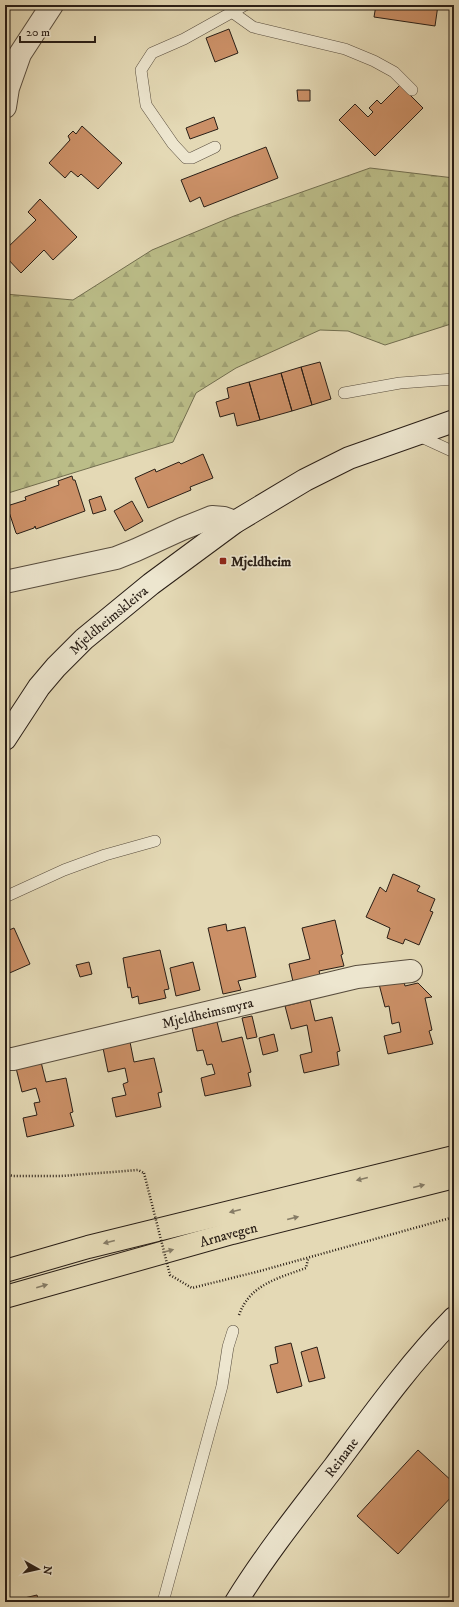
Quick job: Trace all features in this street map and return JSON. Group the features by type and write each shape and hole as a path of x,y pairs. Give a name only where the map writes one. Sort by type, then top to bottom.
{"highway":[{"name":"Arnavegen","path":"5,1271 88,1248 454,1157"},
{"name":"Arnavegen","path":"5,1297 232,1233 454,1177"}],"main road":[{"path":"5,106 13,52 52,5"},
{"name":"Mjeldheimskleiva","path":"5,739 39,687 56,667 84,639 151,584 235,522 305,480 348,458 454,421"},
{"path":"5,582 116,558 212,517 224,518 235,522"},
{"name":"Mjeldheimsmyra","path":"5,1059 13,1059 357,977 411,971"},
{"name":"Reinane","path":"236,1602 281,1536 394,1387 439,1333 454,1318"}],"lane":[{"path":"215,147 192,158 186,158 173,144 146,105 141,70 152,53 184,38 245,5"},
{"path":"232,12 253,27 345,50 374,61 394,72 412,90"},
{"path":"344,393 400,383 454,379"},
{"path":"414,434 454,452"},
{"path":"5,897 64,870 105,855 155,841"},
{"path":"163,1602 222,1386 228,1347 233,1330"}],"path":[{"path":"5,1174 13,1176 61,1176 138,1170 144,1173 170,1275 192,1288 308,1258 454,1217"},
{"path":"233,1330 240,1312 248,1298 264,1284 306,1268 308,1258"}],"green space":[{"path":"370,168 454,178 454,323 385,345 348,331 320,330 236,368 196,393 173,442 5,494 5,294 73,300 152,250 234,216"}],"building":[{"path":"376,5 438,5 435,26 374,17"},
{"path":"229,29 238,53 215,62 206,38"},
{"path":"400,85 423,108 375,156 339,120 355,104 368,117 373,112 369,108 377,100 381,104"},
{"path":"297,90 310,90 310,101 298,101"},
{"path":"214,117 218,129 190,139 186,128"},
{"path":"82,126 122,163 98,189 81,174 78,177 71,171 65,178 49,163 70,140 68,136 73,131 76,134"},
{"path":"266,147 278,178 204,207 200,197 190,202 181,180"},
{"path":"40,199 77,237 53,260 44,250 21,273 5,256 5,250 36,220 28,212"},
{"path":"320,362 331,399 312,405 301,367"},
{"path":"301,367 312,405 292,411 281,373"},
{"path":"281,373 292,411 260,420 249,382"},
{"path":"249,382 260,420 237,426 234,413 220,417 216,402 229,398 227,388"},
{"path":"203,454 213,478 190,487 191,490 148,508 135,478 155,469 156,472 179,462 181,464"},
{"path":"72,476 73,480 75,480 85,511 36,529 35,526 34,528 17,534 7,506 26,500 25,497 59,485 58,481"},
{"path":"101,496 106,510 93,514 89,500"},
{"path":"132,501 143,521 125,531 114,511"},
{"path":"393,874 420,886 417,891 435,899 430,911 433,912 419,945 405,939 403,944 387,938 390,928 366,917 380,887 386,892"},
{"path":"335,920 343,954 341,955 344,966 319,971 321,980 294,986 289,964 310,959 302,928"},
{"path":"5,923 9,930 14,928 30,964 5,975"},
{"path":"226,924 227,931 245,927 256,977 238,981 241,990 223,994 208,928"},
{"path":"160,950 169,989 164,990 166,998 139,1004 138,996 132,998 130,987 128,988 123,958"},
{"path":"89,962 92,974 80,977 76,965"},
{"path":"193,962 200,990 176,996 170,968"},
{"path":"403,978 405,986 418,983 432,997 425,998 432,1030 429,1031 433,1044 388,1054 384,1036 401,1032 399,1022 392,1024 389,1006 385,1007 379,984"},
{"path":"310,1000 315,1021 332,1017 340,1051 337,1052 339,1065 304,1073 300,1055 312,1052 307,1025 291,1029 285,1006"},
{"path":"252,1016 257,1037 247,1039 242,1018"},
{"path":"217,1022 222,1042 242,1037 251,1072 248,1073 251,1086 205,1096 201,1078 215,1074 212,1064 207,1065 203,1050 197,1051 192,1028"},
{"path":"274,1034 278,1051 263,1055 259,1038"},
{"path":"130,1042 134,1062 154,1058 162,1092 158,1093 161,1107 116,1117 112,1098 126,1095 123,1084 128,1082 125,1068 108,1072 103,1048"},
{"path":"41,1062 46,1082 66,1078 73,1112 70,1113 74,1126 27,1137 23,1118 37,1115 34,1103 40,1102 36,1088 22,1092 16,1068"},
{"path":"291,1343 302,1386 277,1393 270,1365 278,1363 275,1347"},
{"path":"317,1347 325,1378 309,1382 301,1352"},
{"path":"418,1450 454,1483 454,1494 398,1554 357,1516"},
{"path":"37,1595 39,1602 20,1602 20,1599"}],"place":[{"name":"Mjeldheim","path":"223,561"}]}
